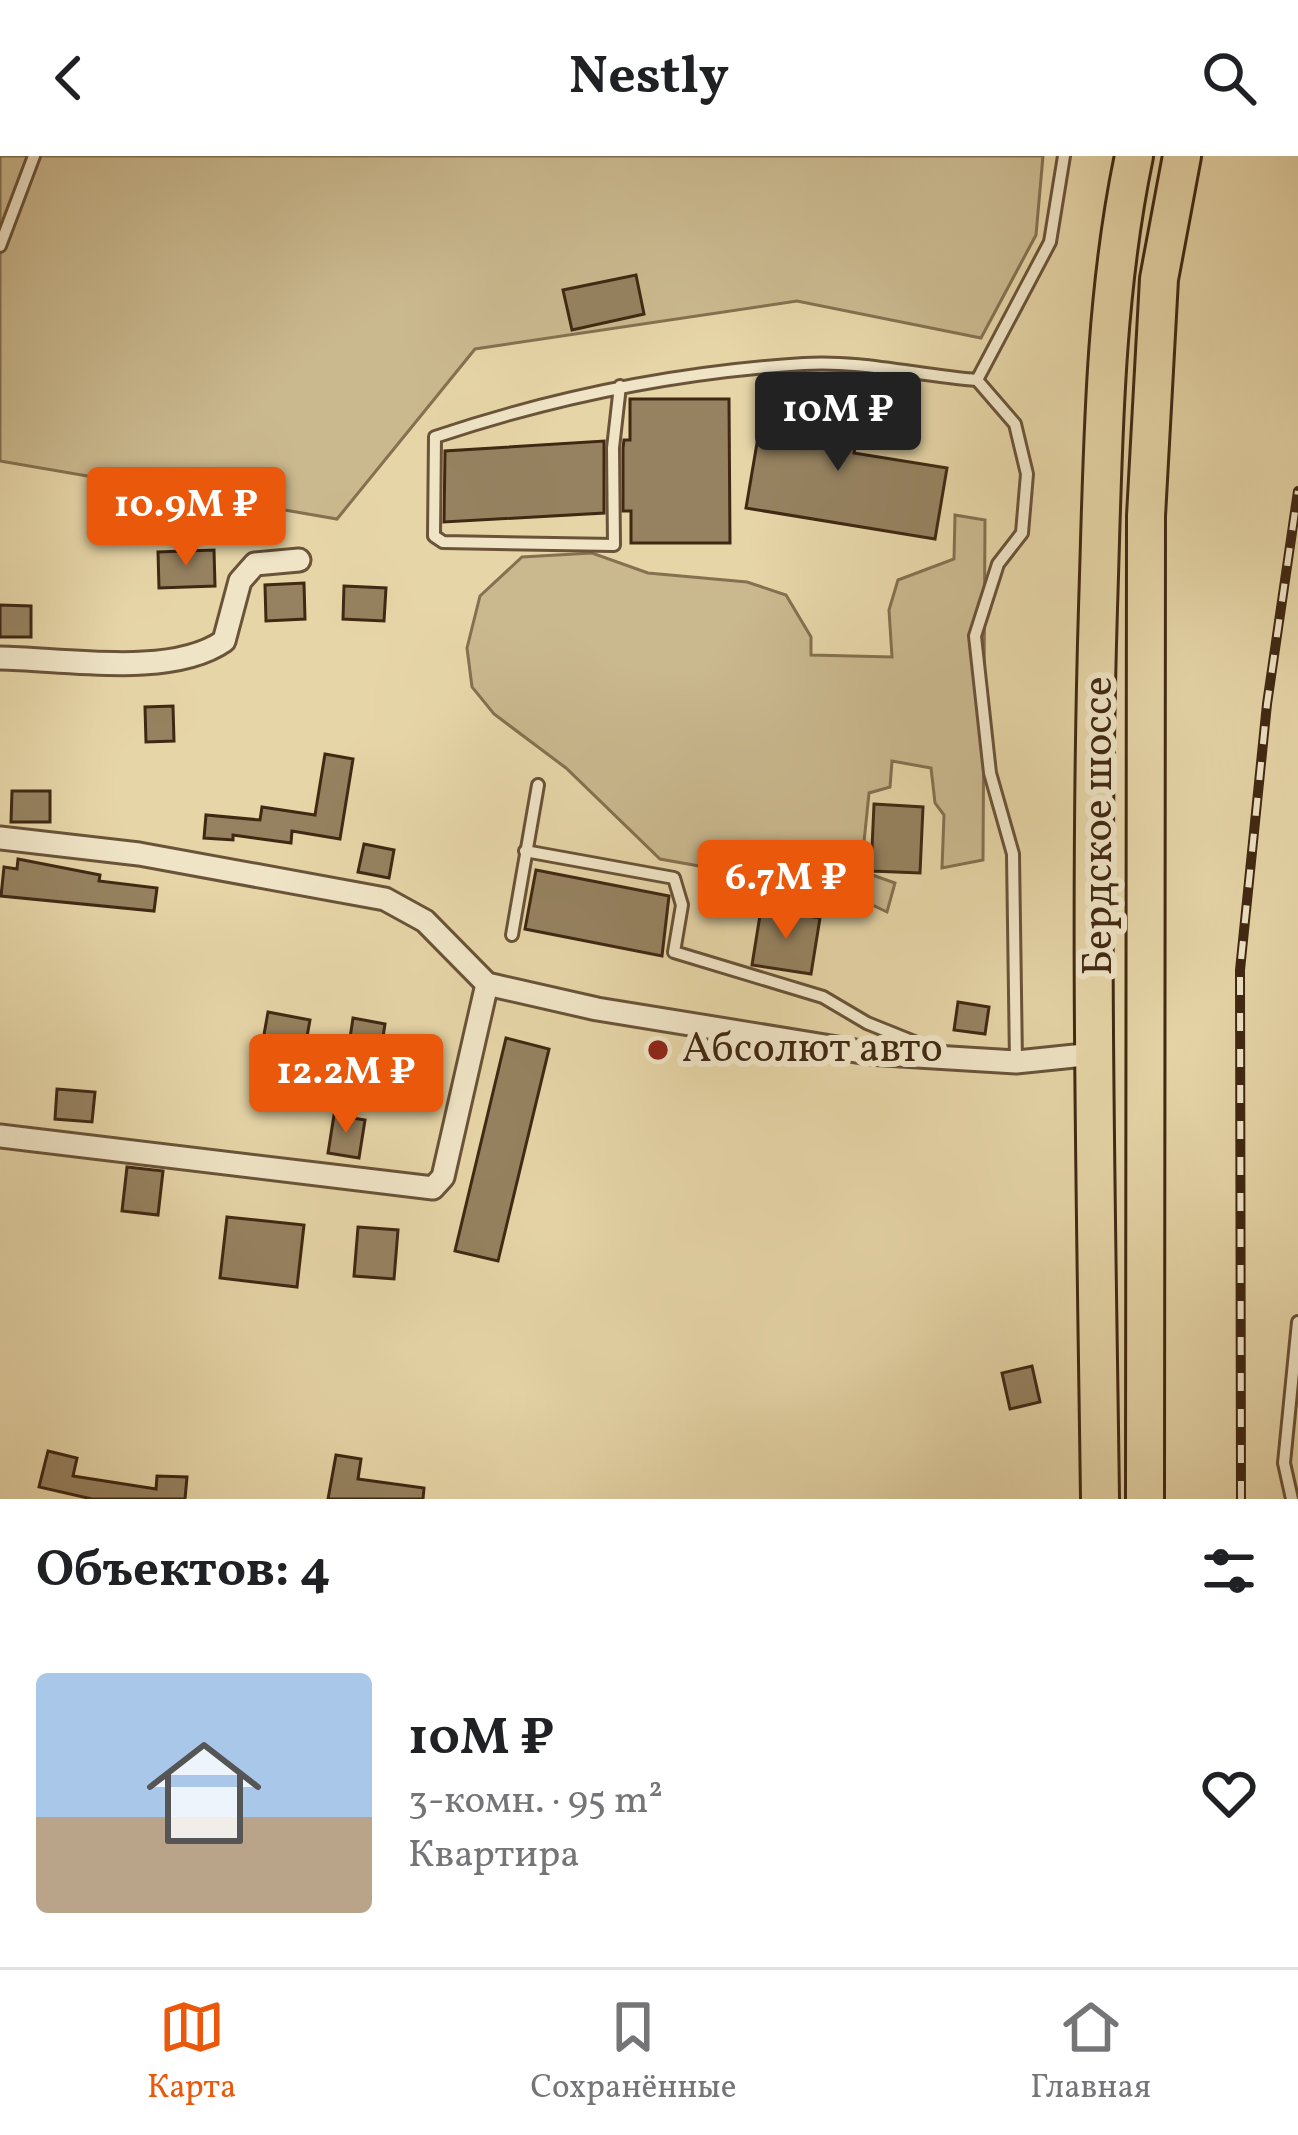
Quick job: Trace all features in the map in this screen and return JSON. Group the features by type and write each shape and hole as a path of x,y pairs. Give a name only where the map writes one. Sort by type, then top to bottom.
{"highway":[{"name":"Бердское шоссе","path":"1100,1499 1091,840 1110,327 1120,222 1134,156"},
{"name":"Бердское шоссе","path":"1145,1499 1146,516 1152,351 1182,156"},
{"path":"1101,518 1146,516"}],"street":[{"path":"0,658 171,662 203,656 224,641 240,581 256,564 299,560"},
{"path":"0,838 139,854 385,899 424,921 487,984 746,1036 959,1060 1016,1062 1094,1054"},
{"path":"0,1136 433,1188 443,1177 487,984"}],"lane":[{"path":"0,245 34,156"},
{"path":"977,380 1050,242 1064,156"},
{"path":"620,386 613,448 614,545 443,542 434,536 436,437 620,386 807,364 977,380 1015,424 1027,474 1022,533 998,564 976,636 990,773 1013,854 1016,1062"},
{"path":"512,935 538,785"},
{"path":"525,851 674,878 682,904 674,952 823,997 866,1023 959,1060"},
{"path":"1292,1499 1284,1463 1298,1322"}],"shaded area":[{"path":"0,156 1043,156 1036,235 981,338 797,301 475,349 337,519 0,461"},
{"path":"955,515 985,520 983,860 942,868 944,815 935,803 931,768 892,761 890,787 869,793 861,871 895,883 887,912 845,892 660,859 566,768 494,714 472,687 467,648 480,596 522,557 592,553 648,573 747,582 786,595 811,637 811,655 892,657 889,610 898,580 954,559"}],"building":[{"path":"636,275 644,314 572,330 563,290"},
{"path":"765,396 861,412 854,453 947,468 935,539 746,508"},
{"path":"630,399 729,399 730,543 631,543 631,511 623,511 623,448 624,440 630,440"},
{"path":"604,441 604,513 444,522 445,451"},
{"path":"214,550 215,586 159,588 158,552"},
{"path":"304,583 305,619 266,621 265,585"},
{"path":"344,586 386,588 384,621 343,619"},
{"path":"0,605 31,606 31,637 0,637"},
{"path":"173,706 174,741 146,742 145,707"},
{"path":"325,754 353,759 340,839 292,831 291,843 233,835 233,840 204,838 206,815 260,820 262,807 315,815"},
{"path":"12,791 50,791 50,822 11,822"},
{"path":"874,804 923,807 920,873 871,871"},
{"path":"364,844 394,850 389,878 358,872"},
{"path":"18,859 100,875 99,881 157,888 154,911 1,896 4,867 17,869"},
{"path":"536,870 669,896 662,956 525,929"},
{"path":"761,909 820,918 811,974 752,965"},
{"path":"958,1002 989,1007 985,1034 954,1030"},
{"path":"268,1012 310,1020 304,1053 262,1046"},
{"path":"353,1018 385,1024 379,1063 347,1058"},
{"path":"506,1038 549,1049 498,1261 455,1251"},
{"path":"57,1089 95,1092 92,1122 55,1119"},
{"path":"334,1115 365,1120 359,1158 328,1153"},
{"path":"127,1167 163,1171 158,1215 122,1211"},
{"path":"227,1217 304,1225 297,1287 220,1278"},
{"path":"358,1227 398,1230 394,1279 354,1276"},
{"path":"1032,1366 1040,1402 1010,1409 1002,1373"},
{"path":"48,1451 77,1458 73,1476 156,1489 157,1476 187,1477 185,1499 92,1499 39,1487"},
{"path":"336,1455 361,1459 358,1479 424,1488 423,1499 328,1499"}],"railway":[{"path":"1241,1499 1240,970 1267,704 1298,491"}],"place":[{"name":"Абсолют авто","path":"658,1050"}]}
